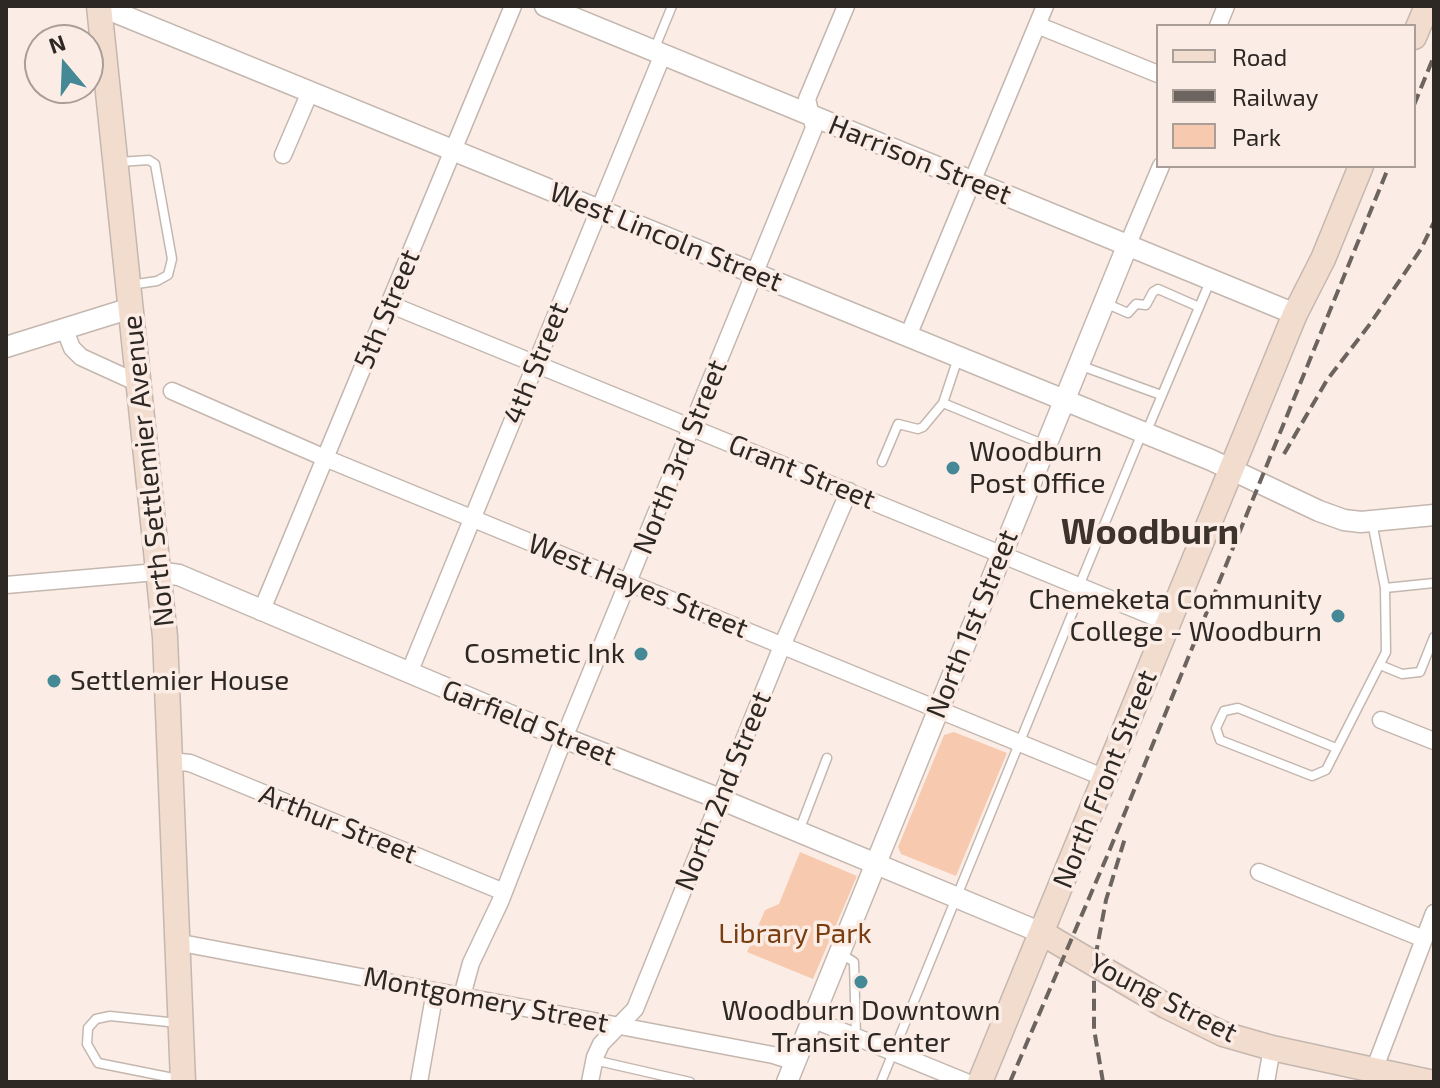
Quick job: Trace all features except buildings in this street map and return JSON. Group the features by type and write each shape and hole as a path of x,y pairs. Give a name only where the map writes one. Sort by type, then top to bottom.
{"main road":[{"name":"North Settlemier Avenue","path":"100,6 167,666 183,1081"},
{"path":"1416,32 1427,6"},
{"name":"North Front Street","path":"980,1082 1295,314 1323,259 1360,168"},
{"name":"Young Street","path":"1042,933 1223,1034 1272,1048 1427,1082"}],"street":[{"name":"West Lincoln Street","path":"100,6 1231,469 1319,511 1344,520 1372,521 1434,515"},
{"name":"5th Street","path":"261,612 513,6"},
{"name":"Harrison Street","path":"545,6 574,12 658,52 1295,314"},
{"name":"North 3rd Street","path":"462,996 471,963 504,892 814,128 807,99 846,6"},
{"path":"908,336 1045,6"},
{"path":"1037,25 1156,73"},
{"name":"4th Street","path":"409,673 599,210 658,52"},
{"path":"283,155 310,92"},
{"name":"North 1st Street","path":"787,1082 1160,168"},
{"path":"6,347 64,328 130,297"},
{"name":"Grant Street","path":"389,304 1169,623"},
{"path":"64,328 72,348 81,357 138,383"},
{"name":"West Hayes Street","path":"172,391 472,519 1105,778"},
{"name":"North 2nd Street","path":"590,1082 601,1044 635,1009 782,646 849,491"},
{"name":"Garfield Street","path":"6,585 157,572 179,575 564,738 720,799 1042,933"},
{"path":"1381,720 1434,741"},
{"name":"Arthur Street","path":"171,761 190,763 504,892"},
{"path":"1259,872 1429,940"},
{"path":"1374,1070 1429,940 1434,913"},
{"name":"Montgomery Street","path":"176,942 773,1055 795,1062"},
{"path":"419,1082 435,991"},
{"path":"812,1019 966,1082"},
{"path":"1266,1082 1272,1048"}],"lane":[{"path":"658,52 672,6"},
{"path":"117,162 149,160 155,164 172,259 168,275 130,297"},
{"path":"881,1082 958,898 1081,586 1211,278"},
{"path":"1104,303 1128,313 1136,304 1146,305 1158,289 1199,307"},
{"path":"882,462 898,424 918,429 923,427 943,403 958,357"},
{"path":"1079,365 1161,395"},
{"path":"943,403 1045,445"},
{"path":"1336,748 1238,708 1224,711 1216,728 1220,740 1312,776 1326,770 1386,652 1385,588 1372,521"},
{"path":"1385,588 1434,583"},
{"path":"1380,665 1402,674 1420,672 1434,637"},
{"path":"799,832 827,758"},
{"path":"839,952 854,962 856,1037"},
{"path":"180,1023 110,1016 96,1019 88,1028 87,1044 98,1063 183,1081"},
{"path":"594,1060 690,1082"}],"green space":[{"path":"954,732 1007,753 956,876 901,854 898,847 944,735"},
{"name":"Library Park","path":"800,852 857,876 813,979 747,952 765,910 779,904"}],"railway":[{"path":"1416,100 1434,56"},
{"path":"1010,1082 1108,854 1388,168"},
{"path":"1284,454 1327,380 1421,249 1434,222"},
{"path":"1103,1082 1094,1029 1094,964 1106,900 1125,838"}],"place":[{"name":"Woodburn Post Office","path":"953,468"},
{"name":"Chemeketa Community College - Woodburn","path":"1338,616"},
{"name":"Cosmetic Ink","path":"641,654"},
{"name":"Settlemier House","path":"54,681"},
{"name":"Woodburn Downtown Transit Center","path":"861,982"}],"district":[{"name":"Woodburn","path":"1150,532"}]}
